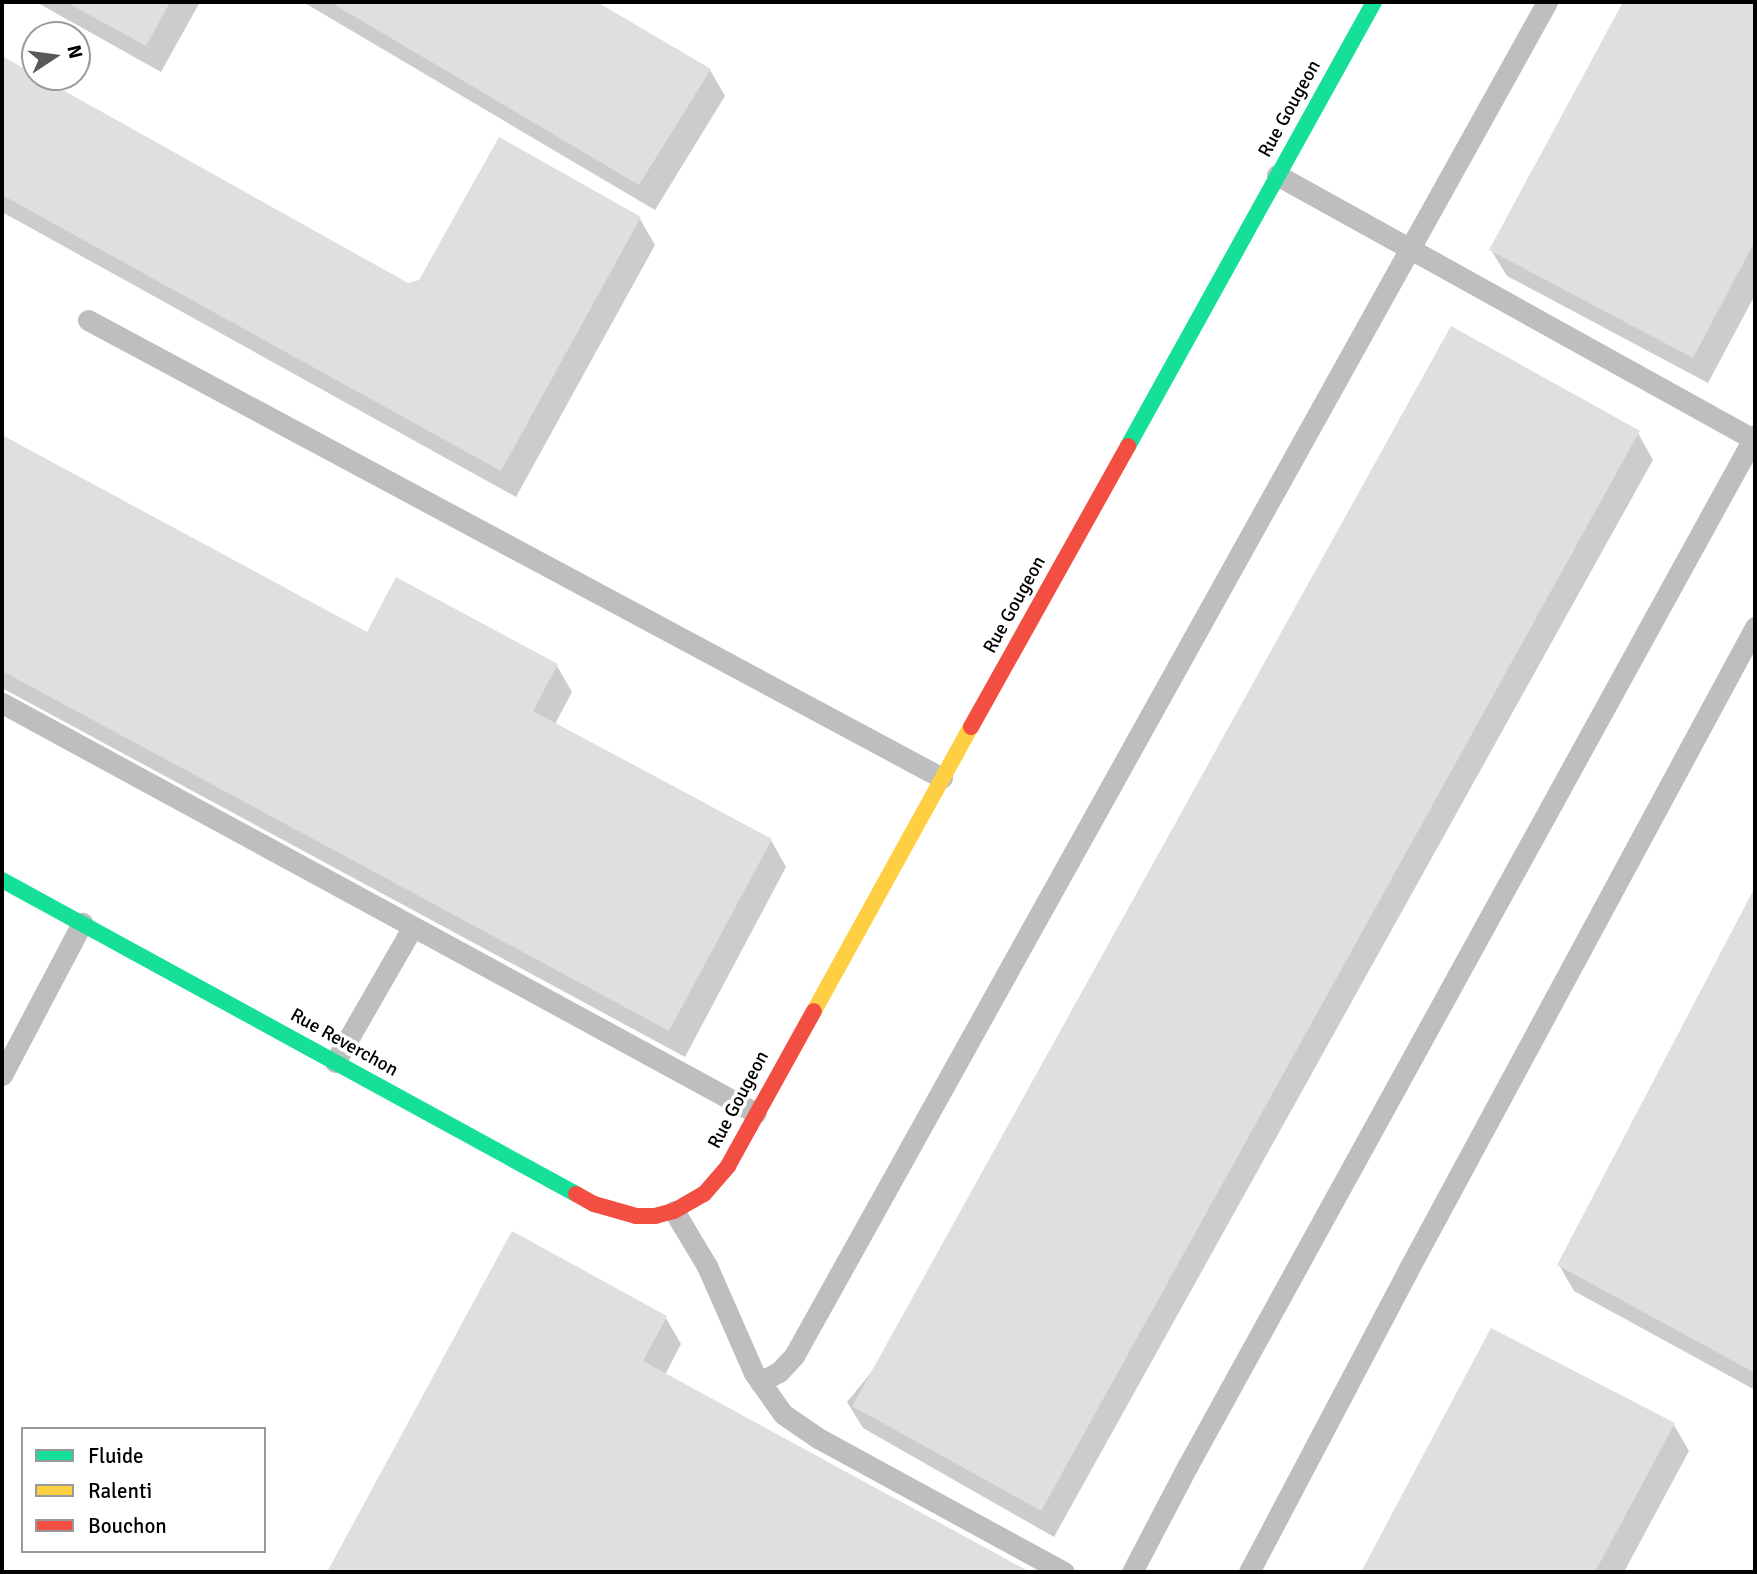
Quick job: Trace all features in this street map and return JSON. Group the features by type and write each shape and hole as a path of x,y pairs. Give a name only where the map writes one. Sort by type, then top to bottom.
{"street":[{"name":"Rue Gougeon","path":"674,1211 704,1194 717,1181 756,1114 1374,2"},
{"name":"Rue Reverchon","path":"2,880 594,1204 636,1216 674,1211"}],"lane":[{"path":"760,1382 779,1372 794,1356 1547,2"},
{"path":"1132,1572 1193,1454 1754,437 1278,175"},
{"path":"88,320 942,778"},
{"path":"1249,1572 1406,1272 1755,627"},
{"path":"2,703 756,1114"},
{"path":"2,1076 8,1050 82,923"},
{"path":"335,1062 412,928"},
{"path":"674,1211 707,1266 760,1382 783,1414 800,1428 1064,1572"}],"building":[{"path":"66,2 170,2 146,46"},
{"path":"330,2 597,2 711,69 639,185"},
{"path":"1623,2 1755,2 1755,241 1693,358 1489,250"},
{"path":"2,56 21,67 21,91 65,91 408,283 419,280 499,137 641,217 501,471 2,195"},
{"path":"1451,326 1640,431 1041,1511 852,1406"},
{"path":"2,435 367,632 396,577 558,664 533,711 772,839 669,1031 2,671"},
{"path":"1755,887 1755,1373 1557,1265"},
{"path":"512,1231 667,1316 643,1361 1030,1572 327,1572"},
{"path":"1491,1328 1675,1423 1595,1572 1361,1572"}],"traffic: fast":[{"path":"1128,446 1374,2"},
{"path":"2,880 576,1194"}],"traffic: slow":[{"path":"814,1011 971,727"}],"traffic: jam":[{"path":"971,727 1128,446"},
{"path":"576,1194 594,1204 636,1216 655,1216 674,1211 704,1194 728,1166 814,1011"}]}
